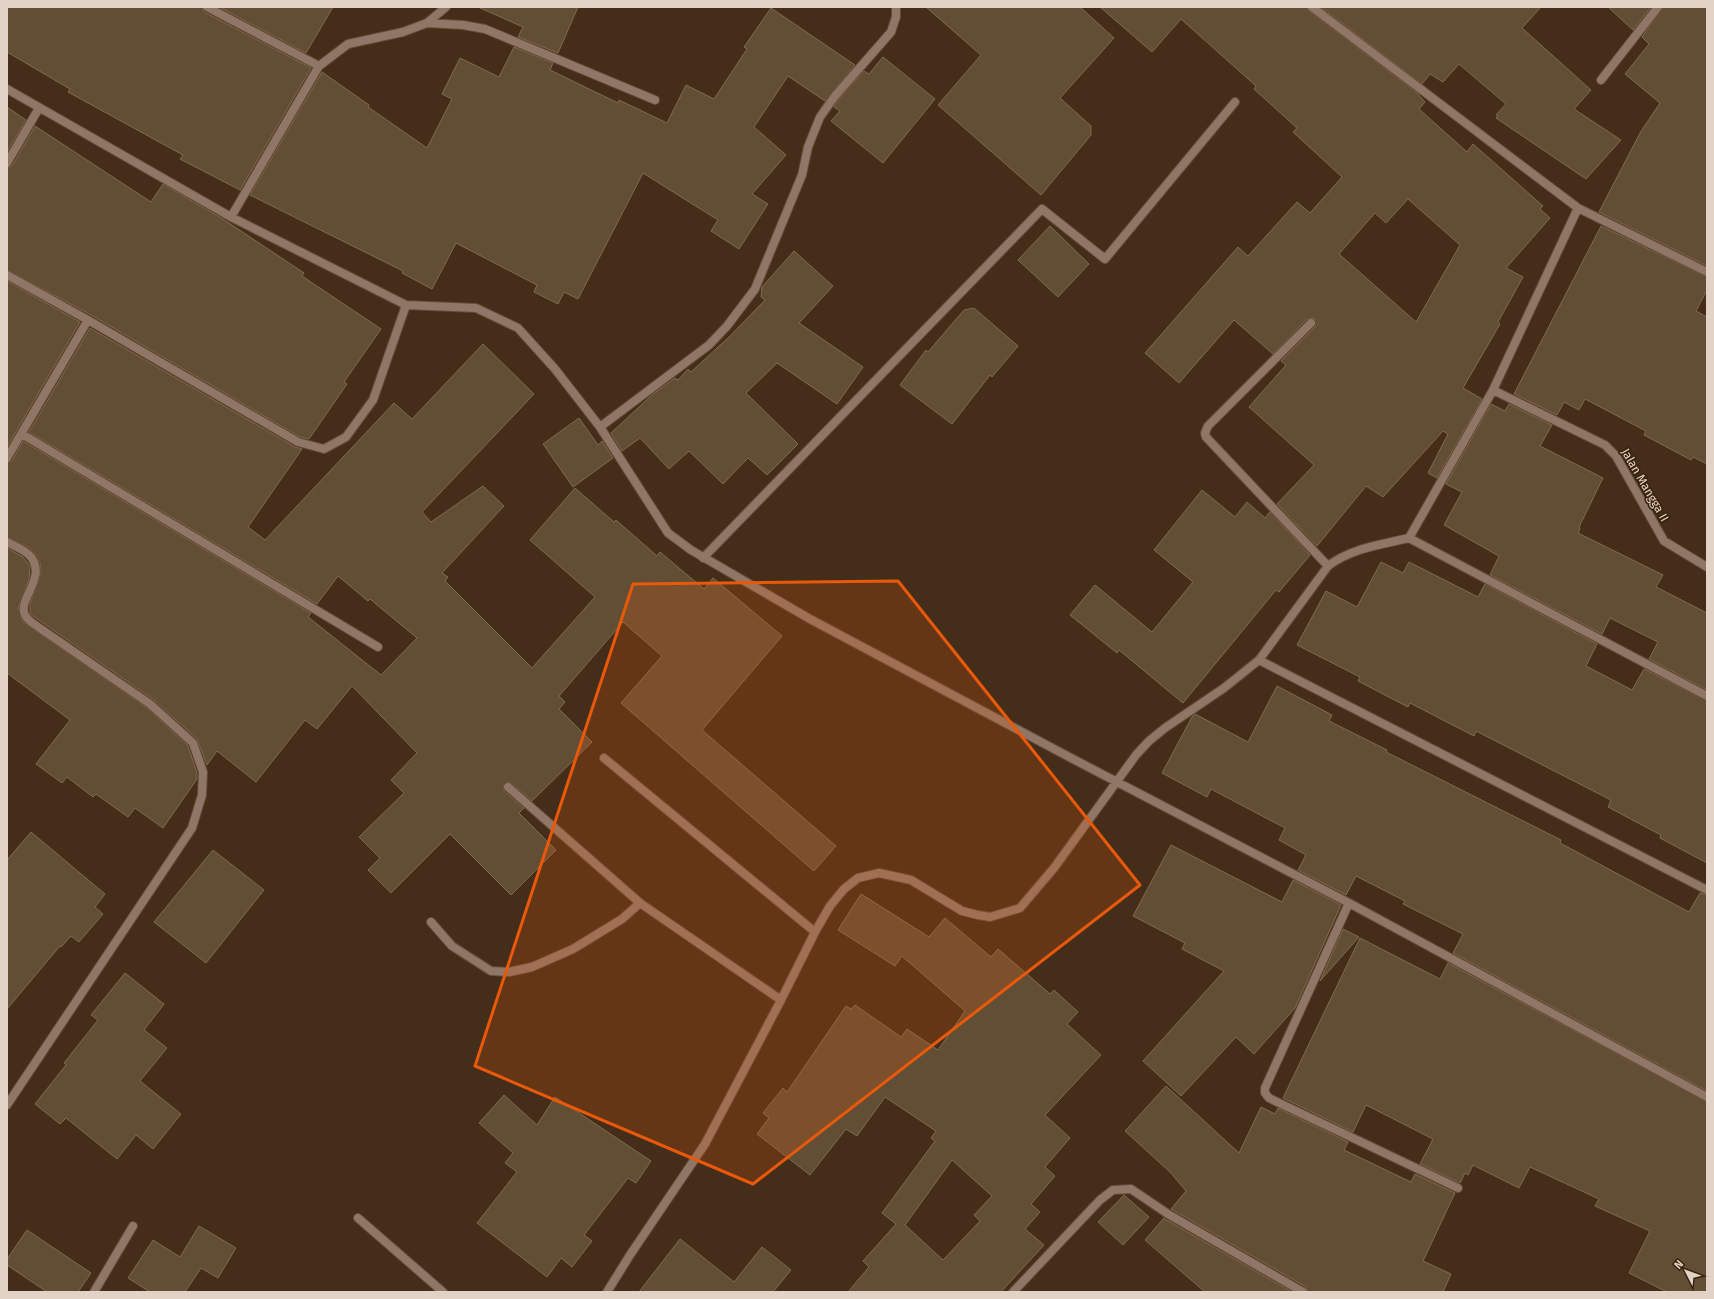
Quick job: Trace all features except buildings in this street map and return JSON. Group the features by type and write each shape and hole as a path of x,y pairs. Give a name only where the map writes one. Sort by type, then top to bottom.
{"street":[{"path":"206,7 319,66"},
{"path":"427,24 446,7"},
{"path":"600,427 709,345 727,326 755,289 802,175 808,147 820,117 835,96 891,32 896,17 896,7"},
{"path":"1312,7 1578,208 1707,272"},
{"path":"1601,80 1658,7"},
{"path":"232,217 319,66 348,44 404,32 427,24 464,25 484,29 654,100"},
{"path":"7,89 232,217 406,305 476,308 518,328 555,369 600,427 668,533 703,558 810,618 1073,759 1118,781 1349,903 1707,1097"},
{"path":"703,558 1042,209 1105,259 1236,102"},
{"path":"7,163 39,108"},
{"path":"1409,538 1493,390 1578,208"},
{"path":"7,275 88,320 298,442 324,448 346,437 373,400 406,305"},
{"path":"7,458 88,320"},
{"path":"1311,323 1208,426 1205,433 1206,437 1328,566"},
{"name":"Jalan Mangga II","path":"1493,390 1606,445 1616,456 1664,541 1707,567"},
{"path":"22,434 378,647"},
{"path":"607,1292 630,1255 705,1144 781,1000 814,932 830,906 844,889 858,878 879,873 911,880 962,911 978,915 990,916 1020,908 1054,868 1149,741 1164,728 1224,688 1259,660 1328,566 1341,557 1356,550 1409,538 1707,696"},
{"path":"7,542 30,555 35,565 36,575 23,609 24,615 31,622 150,704 193,743 203,772 202,795 192,828 7,1105"},
{"path":"1259,660 1707,890"},
{"path":"604,758 814,932"},
{"path":"508,787 640,903 781,1000"},
{"path":"430,922 452,946 491,971 509,972 532,967 574,949 622,919 640,903"},
{"path":"1349,903 1265,1088 1265,1092 1269,1098 1458,1188"},
{"path":"1013,1292 1100,1200 1113,1190 1122,1189 1131,1189 1174,1217 1303,1292"},
{"path":"358,1218 443,1292"},
{"path":"94,1292 132,1226"}],"highlighted area":[{"path":"898,581 1140,885 753,1184 475,1066 633,584"}]}
